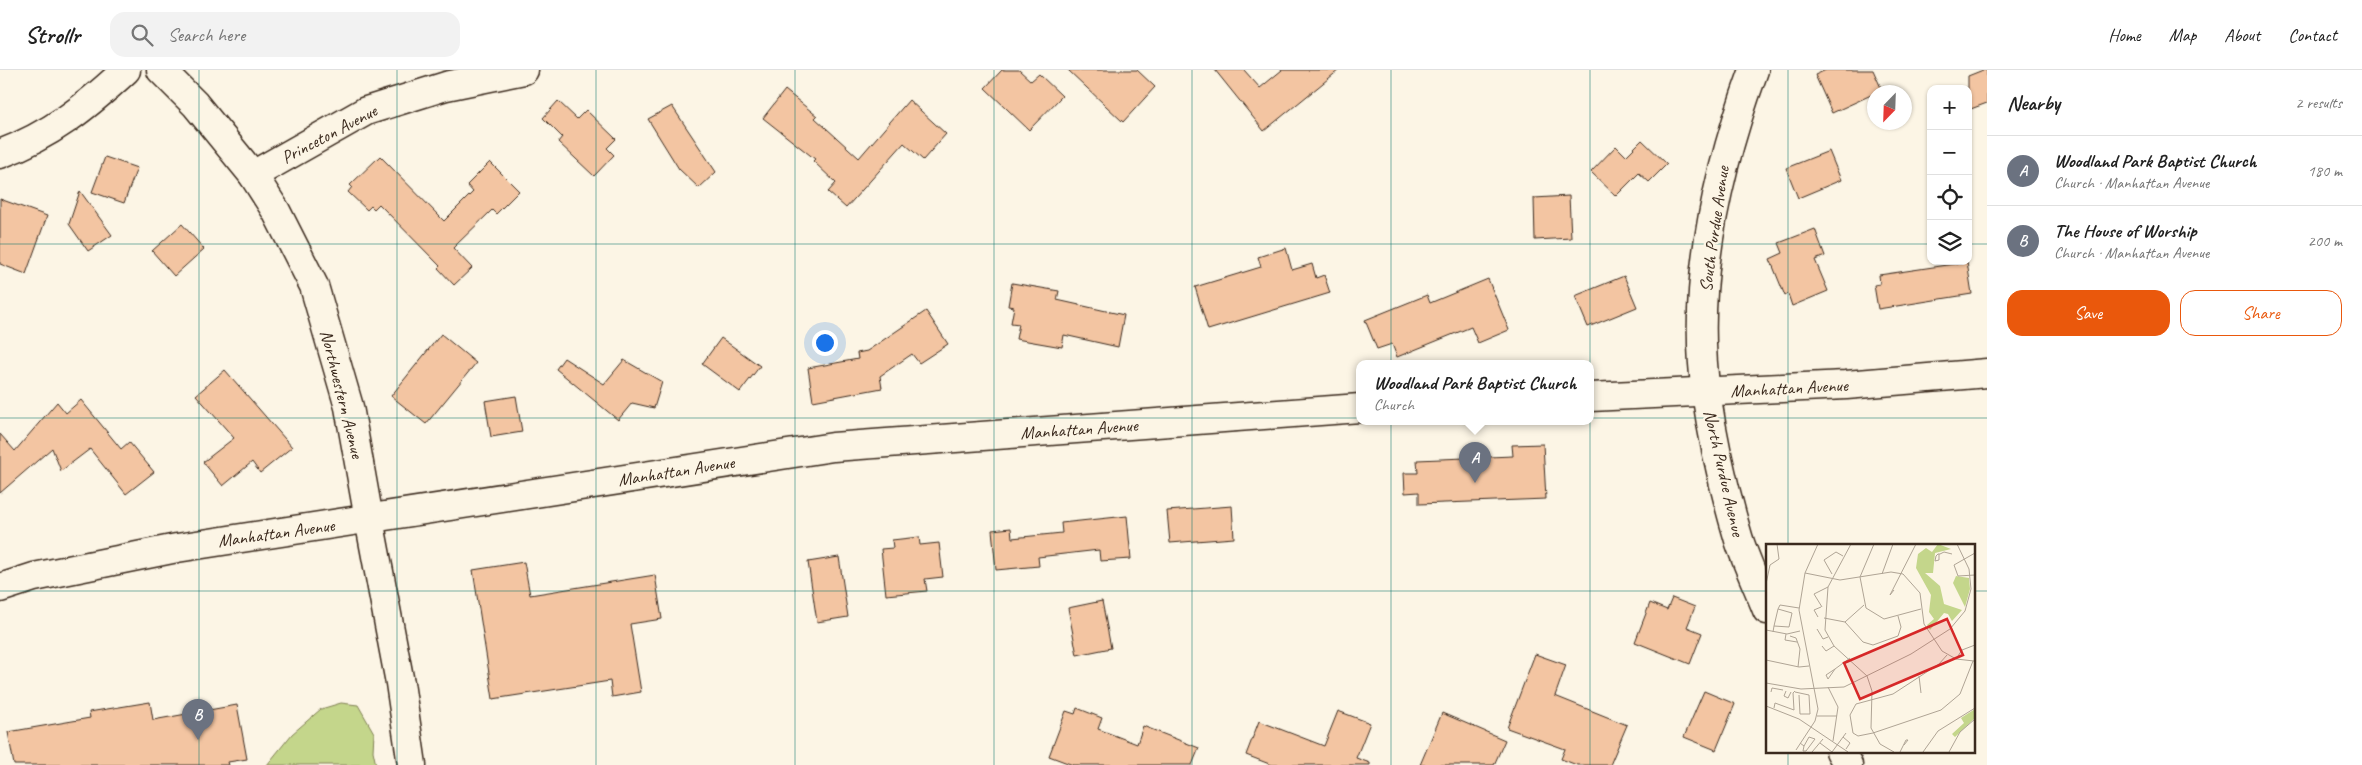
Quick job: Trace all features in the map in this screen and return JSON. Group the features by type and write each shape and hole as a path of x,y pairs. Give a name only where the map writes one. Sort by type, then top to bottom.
{"street":[{"path":"0,154 22,146 58,126 126,70"},
{"name":"Northwestern Avenue","path":"161,70 195,104 253,175 276,211 314,286 349,407 400,683 412,765"},
{"name":"Princeton Avenue","path":"253,175 366,111 446,86 524,70"},
{"name":"South Purdue Avenue","path":"1706,392 1702,327 1706,262 1722,169 1736,117 1754,70"},
{"name":"Manhattan Avenue","path":"1594,397 1846,385 1987,373"},
{"name":"North Purdue Avenue","path":"1706,392 1719,458 1739,540 1766,608"},
{"name":"Manhattan Avenue","path":"0,588 34,577 177,548 833,447 1356,408"},
{"path":"1841,752 1848,765"}],"green space":[{"path":"341,703 358,705 374,733 373,751 376,765 267,765 292,734 321,709"}],"building":[{"path":"1002,70 1019,70 1031,81 1039,74 1062,96 1029,130 985,88"},
{"path":"1068,70 1137,70 1155,87 1123,122"},
{"path":"1215,70 1244,70 1260,88 1282,70 1339,70 1264,131"},
{"path":"1826,70 1873,70 1880,85 1867,85 1867,97 1832,113 1815,75"},
{"path":"1987,70 1987,103 1972,109 1972,85 1968,85 1968,76"},
{"path":"785,90 817,116 815,118 859,158 909,100 946,134 923,160 904,143 846,208 828,192 836,183 813,161 815,159 763,118"},
{"path":"558,101 577,119 586,110 616,139 607,148 614,155 594,176 558,142 562,137 543,118"},
{"path":"672,106 716,172 699,188 679,169 648,119"},
{"path":"1642,140 1667,164 1649,182 1639,173 1616,196 1591,172 1616,146 1626,156"},
{"path":"1829,151 1841,180 1798,198 1786,168"},
{"path":"380,156 444,221 473,192 467,185 490,162 519,191 496,214 492,210 453,248 472,268 454,285 438,268 440,266 379,204 374,209 371,206 367,210 348,192 352,187 350,185"},
{"path":"105,157 137,168 124,203 92,192"},
{"path":"80,191 112,235 88,251 69,224"},
{"path":"1569,196 1571,238 1535,240 1534,198"},
{"path":"0,199 47,216 26,274 0,264"},
{"path":"182,224 204,249 174,276 152,251"},
{"path":"1815,229 1825,256 1815,260 1828,291 1792,306 1788,294 1785,296 1770,259 1783,253 1779,243"},
{"path":"1286,248 1292,270 1312,264 1316,278 1324,275 1330,293 1208,330 1195,287 1261,267 1258,257"},
{"path":"1947,265 1967,265 1972,294 1878,309 1874,285 1880,284 1879,275"},
{"path":"1624,276 1637,307 1588,327 1575,296"},
{"path":"1488,279 1509,330 1478,343 1471,327 1397,357 1392,344 1377,349 1365,320 1427,295 1430,303"},
{"path":"1012,283 1059,291 1057,300 1124,315 1118,347 1064,335 1062,347 1016,339 1019,324 1011,323 1014,307 1008,306"},
{"path":"926,311 948,344 919,363 912,354 880,376 882,388 813,401 808,368 858,359 857,353 867,351"},
{"path":"441,334 476,363 426,424 391,396"},
{"path":"721,338 760,366 740,392 702,364"},
{"path":"564,358 604,384 624,360 662,382 654,408 632,403 618,420 556,369"},
{"path":"225,370 292,447 260,473 252,462 223,486 203,462 234,438 196,395"},
{"path":"516,396 522,432 491,437 485,401"},
{"path":"81,400 121,449 129,442 154,472 126,494 90,449 61,471 52,448 0,493 0,434 15,451 57,402 66,413"},
{"path":"1543,444 1546,499 1419,504 1419,492 1405,493 1404,473 1418,473 1417,460 1513,456 1512,445"},
{"path":"1232,506 1234,538 1170,543 1167,511"},
{"path":"1127,516 1131,559 1100,561 1099,550 1038,557 1039,566 996,570 992,530 1011,528 1012,538 1062,533 1061,523"},
{"path":"919,537 920,545 939,543 943,577 925,579 927,591 886,595 881,549 893,548 892,540"},
{"path":"839,557 848,617 817,622 808,562"},
{"path":"524,562 530,595 655,575 662,619 630,624 641,692 612,697 610,681 493,699 473,570"},
{"path":"1672,598 1695,607 1687,627 1702,633 1690,664 1635,642 1650,603 1667,610"},
{"path":"1102,601 1111,648 1077,655 1068,608"},
{"path":"1535,654 1566,665 1555,696 1627,725 1610,765 1577,765 1561,759 1565,749 1507,728"},
{"path":"1704,691 1735,704 1716,750 1684,737"},
{"path":"150,702 153,720 237,705 247,759 228,762 229,765 14,765 8,732 90,718 89,712"},
{"path":"1077,708 1102,718 1098,729 1137,744 1143,726 1199,748 1192,765 1073,765 1049,756 1066,711 1075,714"},
{"path":"1338,711 1370,723 1356,758 1370,763 1370,765 1272,765 1246,755 1259,721 1324,746"},
{"path":"1442,713 1505,740 1494,765 1420,765"}],"place":[{"name":"Woodland Park Baptist Church","path":"1475,483"},
{"name":"The House of Worship","path":"198,740"}]}
